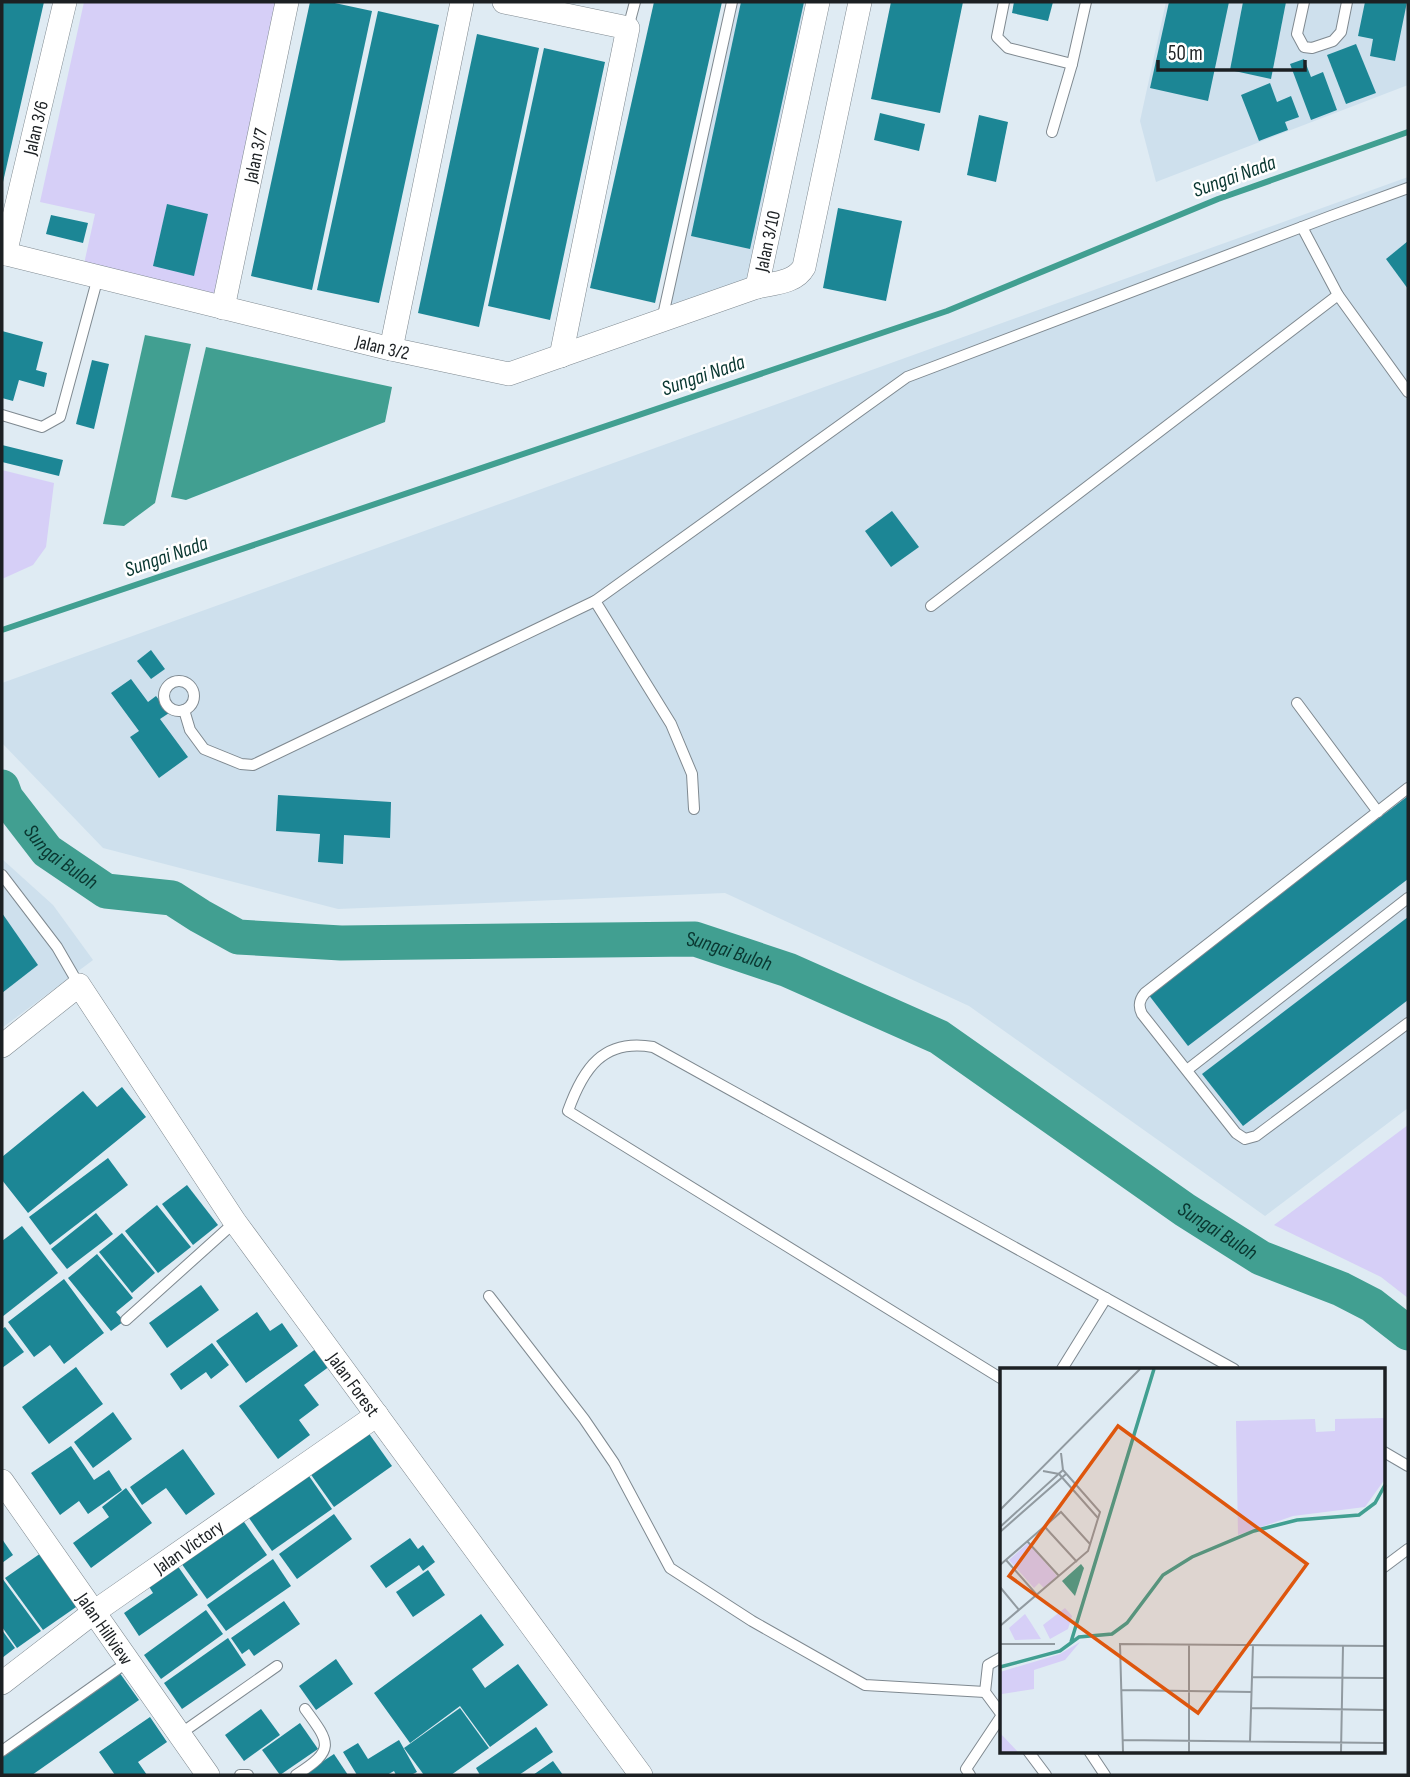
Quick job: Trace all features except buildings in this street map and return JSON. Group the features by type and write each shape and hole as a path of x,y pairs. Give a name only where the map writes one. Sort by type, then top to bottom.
{"street":[{"name":"Jalan 3/6","path":"3,254 65,2"},
{"name":"Jalan 3/7","path":"223,308 287,2"},
{"path":"391,349 462,2"},
{"path":"504,2 628,28 561,356"},
{"name":"Jalan 3/10","path":"818,2 757,287 791,279 800,275 804,267 860,2"},
{"name":"Jalan 3/2","path":"3,254 391,349 509,374 757,287"},
{"path":"2,1046 79,985"},
{"name":"Jalan Forest","path":"79,985 235,1222 641,1775"},
{"name":"Jalan Victory","path":"2,1683 94,1612 377,1415"},
{"name":"Jalan Hillview","path":"2,1480 208,1775"}],"lane":[{"path":"628,28 635,2"},
{"path":"662,320 732,2"},
{"path":"1004,2 997,37 1008,48 1072,64"},
{"path":"1052,132 1072,64 1086,2"},
{"path":"1304,2 1297,34 1304,47 1312,48 1333,41 1341,32 1347,2"},
{"path":"184,710 190,730 204,749 242,764 253,765 595,601 907,377 1408,188"},
{"path":"1302,227 1338,295 1408,392"},
{"path":"2,415 42,427 60,416 98,277"},
{"path":"931,606 1338,295"},
{"path":"595,601 671,724 692,774 694,809"},
{"path":"1297,704 1378,812"},
{"path":"1408,788 1141,997 1139,1003 1142,1014 1236,1133 1245,1139 1251,1139 1408,1023"},
{"path":"2,875 57,947 79,985"},
{"path":"1187,1070 1408,898"},
{"path":"1000,1378 568,1111 574,1095 595,1062 619,1047 653,1047 1232,1368"},
{"path":"126,1320 235,1222"},
{"path":"489,1296 584,1419 614,1463 670,1569 752,1621 865,1685 985,1692"},
{"path":"1063,1368 1106,1298"},
{"path":"1386,1453 1408,1466"},
{"path":"1386,1566 1408,1549"},
{"path":"1000,1658 988,1665 985,1692 1000,1712"},
{"path":"2,1751 129,1661"},
{"path":"180,1734 276,1666"},
{"path":"296,1775 318,1761 325,1749 320,1729 305,1709"},
{"path":"970,1775 966,1769 1000,1718"},
{"path":"1029,1752 1046,1775"},
{"path":"1089,1752 1105,1775"},
{"path":"240,1775 248,1775"}],"shaded area":[{"path":"84,2 279,2 215,294 84,264 95,214 40,202"},
{"path":"738,2 809,2 752,280 668,311"},
{"path":"1166,2 1408,2 1408,85 1156,182 1140,121"},
{"path":"1408,177 1408,1108 1265,1216 969,1006 725,893 338,909 103,848 2,743 2,683"},
{"path":"145,335 191,344 155,503 124,526 103,524"},
{"path":"206,347 392,387 385,422 186,500 171,497"},
{"path":"2,470 54,483 46,547 33,565 2,579"},
{"path":"2,859 53,905 93,960 2,1028"},
{"path":"1408,1125 1408,1298 1381,1277 1274,1225"}],"waterway":[{"name":"Sungai Nada","path":"2,630 947,311 1218,199 1408,132"},
{"name":"Sungai Buloh","path":"2,787 6,798 47,851 106,891 172,898 238,937 341,943 695,939 788,970 939,1037 1185,1210 1261,1258 1341,1289 1372,1305 1408,1333"}]}
